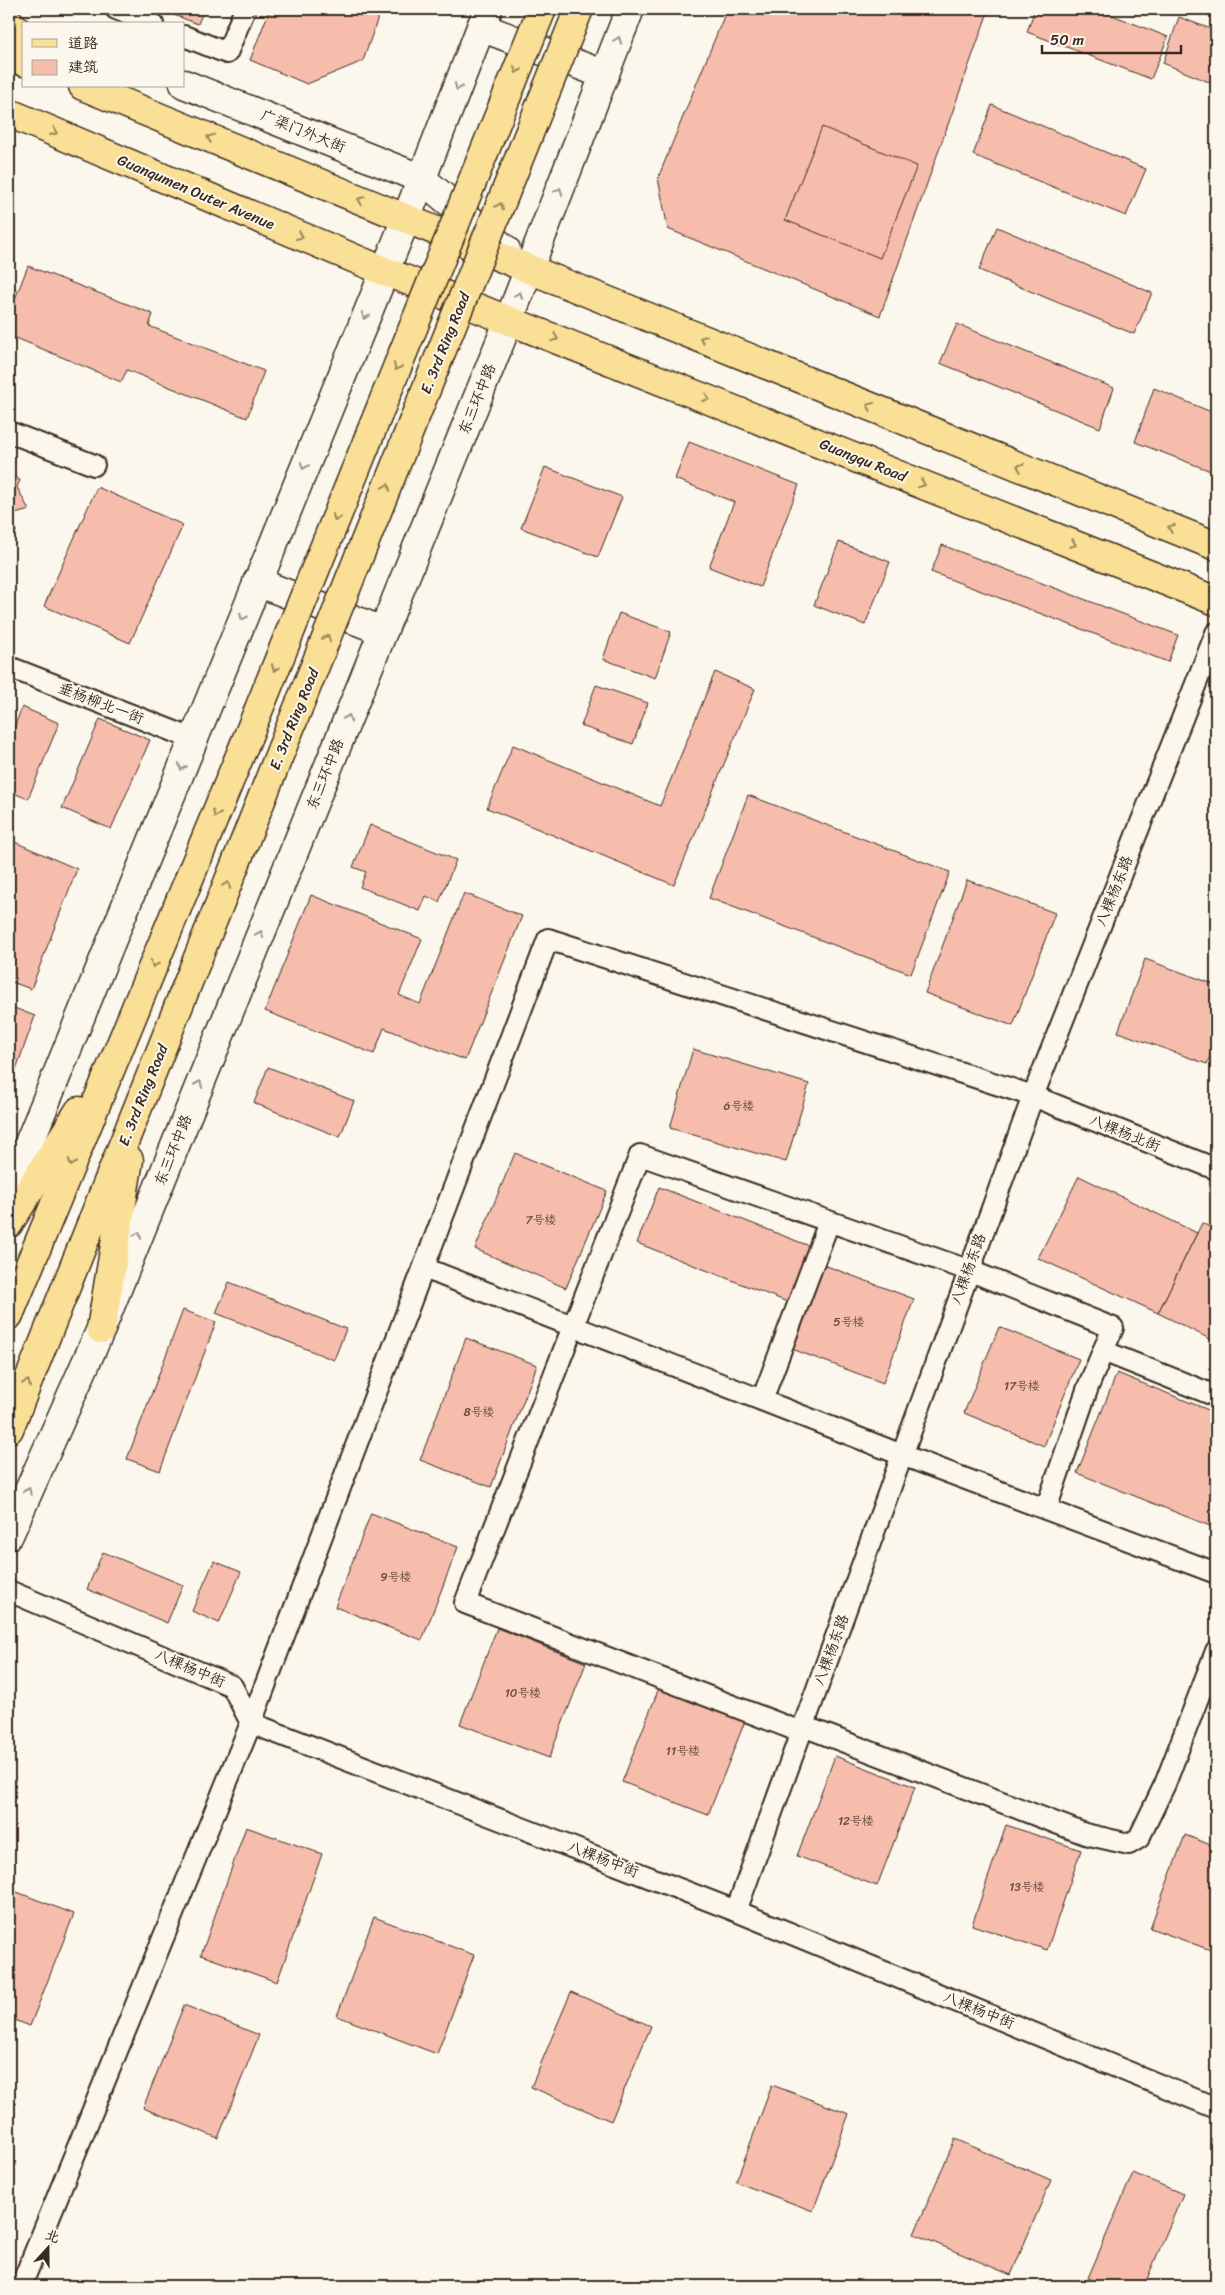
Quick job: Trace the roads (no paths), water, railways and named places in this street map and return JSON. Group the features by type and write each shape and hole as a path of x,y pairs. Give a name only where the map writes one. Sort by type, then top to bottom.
{"main road":[{"path":"9,1315 248,736 542,9"},
{"name":"E. 3rd Ring Road","path":"9,1429 579,9"},
{"path":"9,22 22,36"},
{"path":"9,56 22,61"},
{"path":"88,88 529,269 1216,546"},
{"name":"Guanqumen Outer Avenue","path":"9,114 384,271 509,320"},
{"name":"Guangqu Road","path":"509,320 1216,601"},
{"path":"9,1223 120,1044"},
{"path":"100,1329 137,1109"}],"street":[{"path":"116,9 148,22"},
{"path":"185,36 227,53 245,9"},
{"name":"东三环中路","path":"9,1535 100,1329 509,320 630,9"},
{"path":"9,14 27,22"},
{"path":"9,1192 406,219 485,18 605,75"},
{"name":"广渠门外大街","path":"185,84 422,179 529,269"},
{"path":"9,432 94,465"},
{"path":"257,582 383,632"},
{"name":"八棵杨东路","path":"736,1911 1033,1096 1216,633"},
{"name":"垂杨柳北一街","path":"9,667 193,739"},
{"name":"八棵杨北街","path":"424,1268 548,939 1033,1096 1216,1169"},
{"path":"1046,1509 1088,1386 1113,1328 968,1270 640,1155 465,1603 1085,1834 1129,1844 1139,1838 1165,1784 1216,1651"},
{"path":"762,1400 829,1222"},
{"path":"21,2286 251,1723 424,1268 902,1455 1216,1573"},
{"path":"1103,1351 1216,1396"},
{"name":"八棵杨中街","path":"9,1590 232,1686 251,1723 736,1911 1216,2108"}]}
